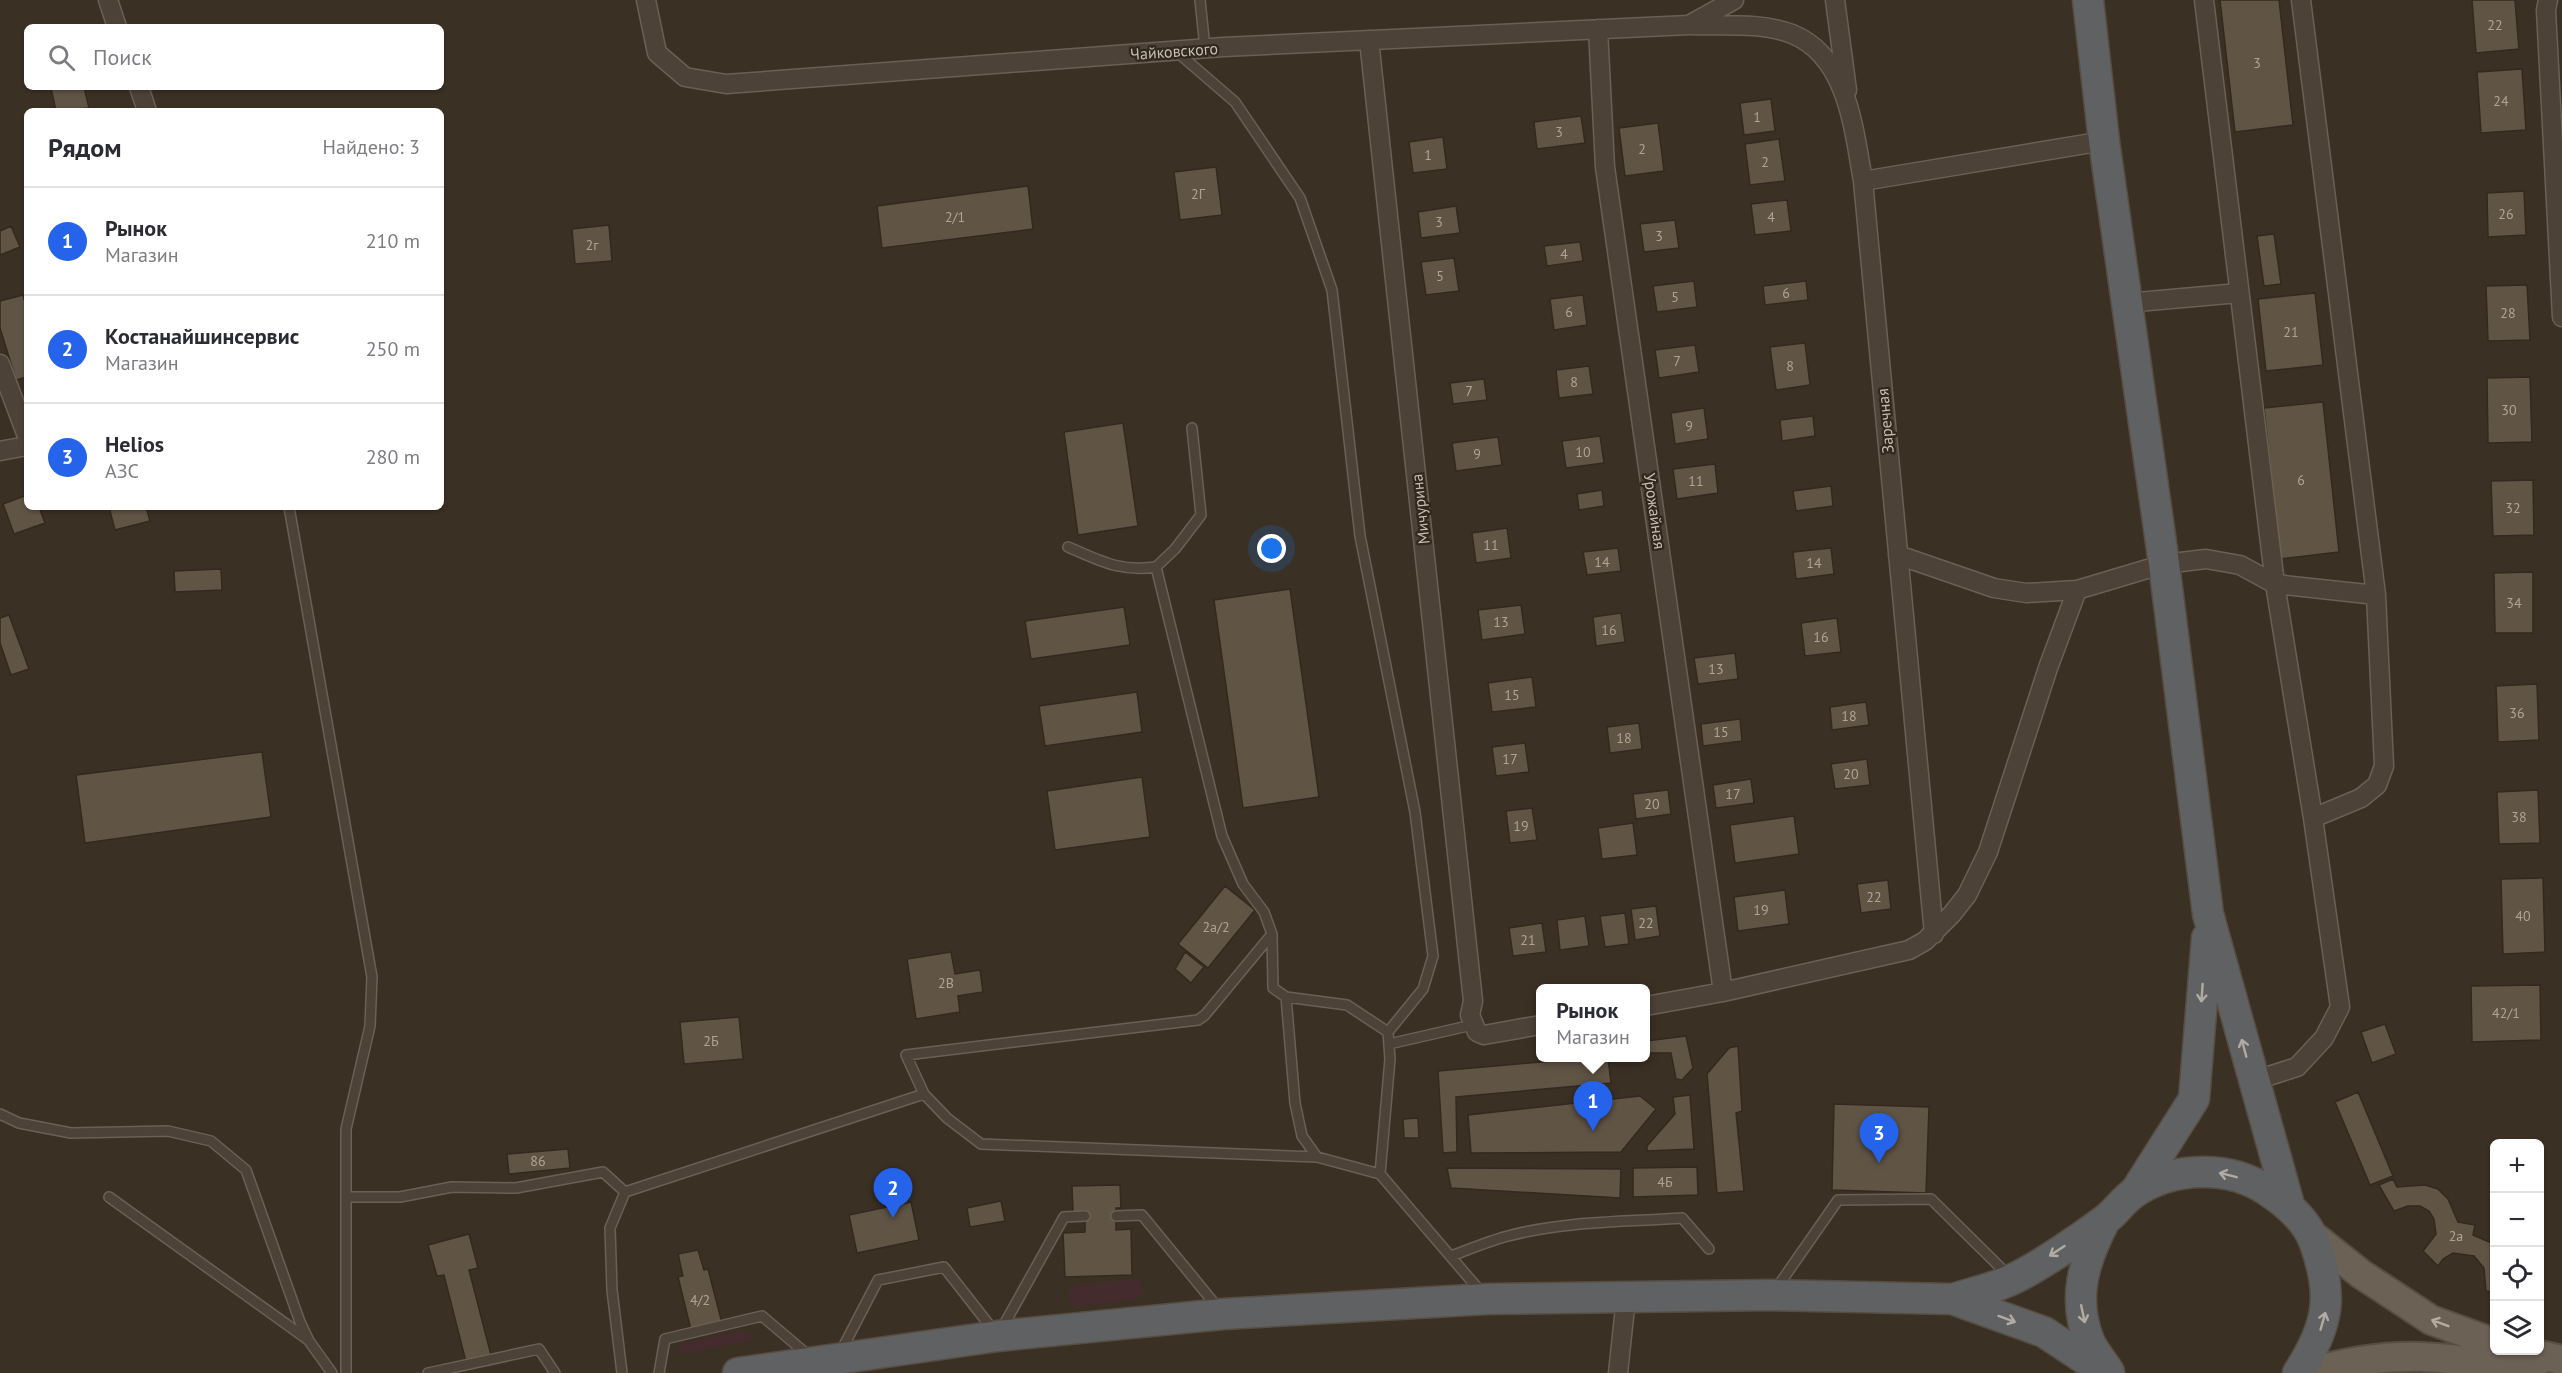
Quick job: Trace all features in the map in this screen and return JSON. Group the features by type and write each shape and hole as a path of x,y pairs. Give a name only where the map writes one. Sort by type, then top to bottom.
{"highway":[{"path":"2088,0 2104,141 2164,564 2208,914 2289,1205"},
{"path":"1952,1299 2012,1280 2106,1219 2135,1192 2194,1099 2208,914"},
{"path":"2135,1192 2173,1175 2214,1172 2254,1182 2289,1205 2312,1235 2325,1271 2326,1309 2316,1345 2298,1373"},
{"path":"2106,1219 2086,1257 2080,1299 2089,1341 2108,1373"},
{"path":"738,1373 998,1336 1223,1314 1487,1299 1771,1295 1952,1299 2044,1332 2108,1373"}],"main road":[{"path":"2312,1235 2361,1274 2431,1320 2490,1342"},
{"path":"2309,1373 2342,1363 2387,1355 2438,1356 2518,1366 2562,1360"}],"street":[{"path":"108,0 116,24"},
{"name":"Чайковского","path":"647,8 657,53 685,77 726,84 1205,48 1689,25 1734,0"},
{"path":"1835,0 1847,97"},
{"path":"2204,0 2275,584 2313,818 2340,1007 2325,1038 2297,1067 2253,1081"},
{"path":"2301,0 2376,596 2385,766 2378,785 2361,798 2313,818"},
{"path":"2548,0 2546,10 2562,317"},
{"name":"Заречная","path":"1689,25 1762,27 1793,34 1819,51 1847,97 1863,182 1934,934"},
{"name":"Урожайная","path":"1598,30 1605,167 1724,992"},
{"name":"Мичурина","path":"1369,40 1470,979 1472,1025"},
{"path":"139,90 146,108"},
{"path":"1863,182 2104,141"},
{"path":"2126,303 2240,293"},
{"path":"0,364 24,428"},
{"path":"0,451 24,447"},
{"path":"1898,555 1994,588 2026,593 2077,590 2164,564 2206,559 2240,565 2275,584 2376,596"},
{"path":"1650,1005 1724,992 1909,950 1934,934 1967,895 1988,852 2048,668 2077,590"},
{"path":"1472,1025 1477,1032 1484,1035 1536,1026"},
{"path":"1618,1373 1626,1298"}],"lane":[{"path":"1200,0 1205,48"},
{"path":"1175,51 1235,102 1300,198 1332,290 1360,536 1414,812 1432,956 1424,989 1388,1032 1390,1059 1380,1174"},
{"path":"1068,547 1116,567 1132,570 1156,567 1175,549 1200,515 1192,428"},
{"path":"290,510 372,976 370,1026 346,1129 346,1373"},
{"path":"1156,567 1222,836 1243,884 1264,912 1272,934 1273,988 1286,997 1347,1005 1388,1032"},
{"path":"1272,934 1205,1015 1198,1020 906,1055 924,1094 947,1118 981,1144 1317,1157 1380,1174 1487,1299"},
{"path":"1286,997 1295,1103 1302,1136 1317,1157"},
{"path":"1389,1044 1472,1025"},
{"path":"622,1373 612,1290 610,1228 625,1192 924,1094"},
{"path":"0,1114 20,1123 71,1132 168,1131 211,1141 246,1170 300,1322 309,1341 332,1373"},
{"path":"346,1197 400,1197 452,1187 516,1188 603,1172 625,1192"},
{"path":"109,1197 309,1341"},
{"path":"1771,1295 1838,1200 1931,1199 2012,1280"},
{"path":"1116,1216 1142,1215 1223,1314"},
{"path":"660,1373 665,1339 762,1317 826,1359 878,1280 944,1267 998,1336 1064,1217 1085,1216"},
{"path":"1451,1256 1507,1236 1539,1230 1576,1224 1682,1218 1709,1249"},
{"path":"428,1373 539,1349 555,1373"}],"shaded area":[{"path":"1137,1279 1143,1286 1143,1294 1134,1300 1075,1306 1069,1301 1068,1291 1075,1285"},
{"path":"742,1331 752,1336 752,1340 681,1354 678,1350 683,1343"}],"building":[{"path":"2220,0 2279,0 2293,125 2235,132"},
{"path":"2472,0 2515,0 2519,49 2476,53"},
{"path":"2522,69 2526,130 2481,133 2477,72"},
{"path":"51,90 85,90 89,108 55,108"},
{"path":"1771,99 1775,131 1744,135 1740,103"},
{"path":"1581,116 1585,143 1537,149 1534,122"},
{"path":"1658,123 1664,171 1625,176 1619,128"},
{"path":"1443,137 1447,169 1413,173 1409,142"},
{"path":"1779,139 1785,181 1750,185 1745,144"},
{"path":"1216,167 1222,215 1180,220 1174,172"},
{"path":"1028,186 1033,229 882,248 877,206"},
{"path":"2524,191 2526,235 2488,237 2487,193"},
{"path":"1787,200 1791,231 1755,235 1751,204"},
{"path":"1456,206 1460,233 1421,238 1418,212"},
{"path":"1675,220 1679,248 1644,252 1640,224"},
{"path":"609,225 612,261 575,264 572,229"},
{"path":"11,226 20,247 0,255 0,231"},
{"path":"2274,234 2281,284 2264,286 2257,236"},
{"path":"1580,242 1583,261 1547,266 1544,246"},
{"path":"1454,258 1459,291 1426,295 1421,262"},
{"path":"1694,281 1697,307 1657,312 1653,286"},
{"path":"1806,281 1808,300 1765,305 1763,286"},
{"path":"2527,285 2530,340 2488,341 2486,286"},
{"path":"2315,293 2323,365 2266,371 2258,299"},
{"path":"23,295 24,298 24,378 16,380 0,328 0,301"},
{"path":"1583,295 1587,325 1554,330 1550,299"},
{"path":"1805,343 1810,385 1776,390 1770,347"},
{"path":"1695,345 1699,372 1659,378 1655,350"},
{"path":"1589,366 1593,394 1559,398 1556,370"},
{"path":"2530,377 2532,442 2488,443 2487,378"},
{"path":"1484,379 1487,400 1453,404 1450,383"},
{"path":"2323,402 2339,552 2280,559 2264,408"},
{"path":"1704,408 1708,439 1675,444 1671,413"},
{"path":"1813,416 1815,436 1782,441 1780,420"},
{"path":"1123,423 1138,526 1078,535 1064,432"},
{"path":"1600,436 1604,463 1566,468 1562,441"},
{"path":"1498,437 1502,465 1456,471 1452,443"},
{"path":"1715,464 1718,493 1677,499 1673,469"},
{"path":"2533,480 2534,535 2493,536 2491,481"},
{"path":"1831,486 1833,506 1796,511 1793,491"},
{"path":"1602,490 1604,506 1579,510 1577,494"},
{"path":"24,496 24,510 40,510 45,523 14,534 3,504"},
{"path":"110,510 147,510 150,521 115,530"},
{"path":"1507,528 1511,558 1476,563 1472,533"},
{"path":"1618,548 1621,571 1587,575 1583,552"},
{"path":"1831,548 1834,574 1796,579 1793,552"},
{"path":"221,569 222,590 175,592 174,571"},
{"path":"2533,572 2533,633 2495,633 2494,573"},
{"path":"1290,589 1319,797 1243,808 1214,600"},
{"path":"1521,605 1525,634 1482,640 1478,610"},
{"path":"1124,607 1130,645 1031,659 1025,621"},
{"path":"1621,613 1625,642 1596,646 1593,617"},
{"path":"9,615 29,669 11,675 0,643 0,618"},
{"path":"1837,618 1841,652 1805,656 1801,623"},
{"path":"1735,653 1738,679 1698,684 1694,658"},
{"path":"1532,677 1536,707 1492,712 1488,683"},
{"path":"2537,684 2539,740 2498,742 2496,686"},
{"path":"1137,692 1142,732 1045,746 1039,706"},
{"path":"1866,702 1869,725 1832,730 1830,707"},
{"path":"1740,719 1742,741 1703,746 1701,724"},
{"path":"1639,723 1642,749 1610,753 1607,727"},
{"path":"1525,743 1529,772 1496,776 1492,747"},
{"path":"262,752 271,817 85,843 76,775"},
{"path":"1867,759 1870,785 1835,789 1831,764"},
{"path":"1142,777 1150,837 1055,850 1047,791"},
{"path":"1751,779 1754,803 1716,808 1713,785"},
{"path":"1668,790 1671,814 1636,819 1633,794"},
{"path":"2538,790 2540,843 2499,844 2497,792"},
{"path":"1532,808 1537,840 1510,843 1506,811"},
{"path":"1794,816 1799,854 1735,863 1730,825"},
{"path":"1633,823 1637,855 1602,859 1598,828"},
{"path":"2543,878 2545,952 2503,954 2501,879"},
{"path":"1888,880 1891,909 1861,913 1857,884"},
{"path":"1225,886 1255,910 1208,968 1178,944"},
{"path":"1785,890 1789,924 1738,931 1734,897"},
{"path":"1656,906 1660,936 1635,940 1631,909"},
{"path":"1625,913 1629,944 1605,947 1600,916"},
{"path":"1585,916 1589,946 1560,950 1557,920"},
{"path":"1542,923 1546,952 1513,956 1509,928"},
{"path":"951,952 955,974 980,970 983,992 958,996 960,1012 916,1019 907,959"},
{"path":"1185,952 1204,967 1191,983 1175,969"},
{"path":"2540,985 2541,1040 2472,1042 2471,986"},
{"path":"739,1017 743,1059 684,1064 680,1022"},
{"path":"2385,1024 2396,1054 2372,1063 2361,1032"},
{"path":"1686,1036 1693,1068 1682,1080 1676,1079 1671,1053 1650,1053 1650,1040"},
{"path":"1738,1046 1742,1111 1736,1113 1744,1191 1717,1193 1707,1074 1729,1048"},
{"path":"1540,1062 1608,1062 1611,1083 1456,1097 1457,1152 1443,1153 1438,1071"},
{"path":"2358,1092 2393,1176 2370,1185 2335,1102"},
{"path":"1690,1095 1694,1149 1647,1151 1647,1146 1675,1114 1673,1097"},
{"path":"1640,1096 1656,1109 1621,1152 1471,1153 1468,1115"},
{"path":"1834,1104 1929,1107 1926,1193 1832,1190"},
{"path":"1418,1118 1419,1138 1404,1138 1403,1119"},
{"path":"568,1149 570,1168 509,1174 507,1154"},
{"path":"1697,1167 1698,1195 1633,1197 1633,1168"},
{"path":"1447,1168 1621,1169 1620,1198 1451,1188"},
{"path":"2393,1179 2397,1187 2425,1185 2438,1189 2448,1199 2458,1222 2475,1225 2473,1235 2490,1242 2490,1292 2486,1291 2484,1268 2474,1256 2453,1253 2443,1259 2438,1266 2423,1251 2436,1234 2434,1219 2429,1211 2420,1206 2408,1206 2394,1211 2379,1185"},
{"path":"1120,1185 1121,1208 1116,1208 1116,1230 1131,1229 1132,1275 1065,1277 1063,1233 1085,1232 1085,1212 1073,1212 1072,1186"},
{"path":"1001,1201 1005,1221 970,1227 967,1208"},
{"path":"911,1202 919,1240 857,1253 849,1215"},
{"path":"469,1234 478,1268 469,1270 491,1355 466,1362 444,1275 437,1276 428,1245"},
{"path":"698,1250 704,1270 708,1269 722,1323 691,1330 678,1277 683,1276 678,1254"}],"place":[{"name":"Рынок","path":"1593,1131"},
{"name":"Helios","path":"1879,1163"},
{"name":"Костанайшинсервис","path":"893,1218"}]}
